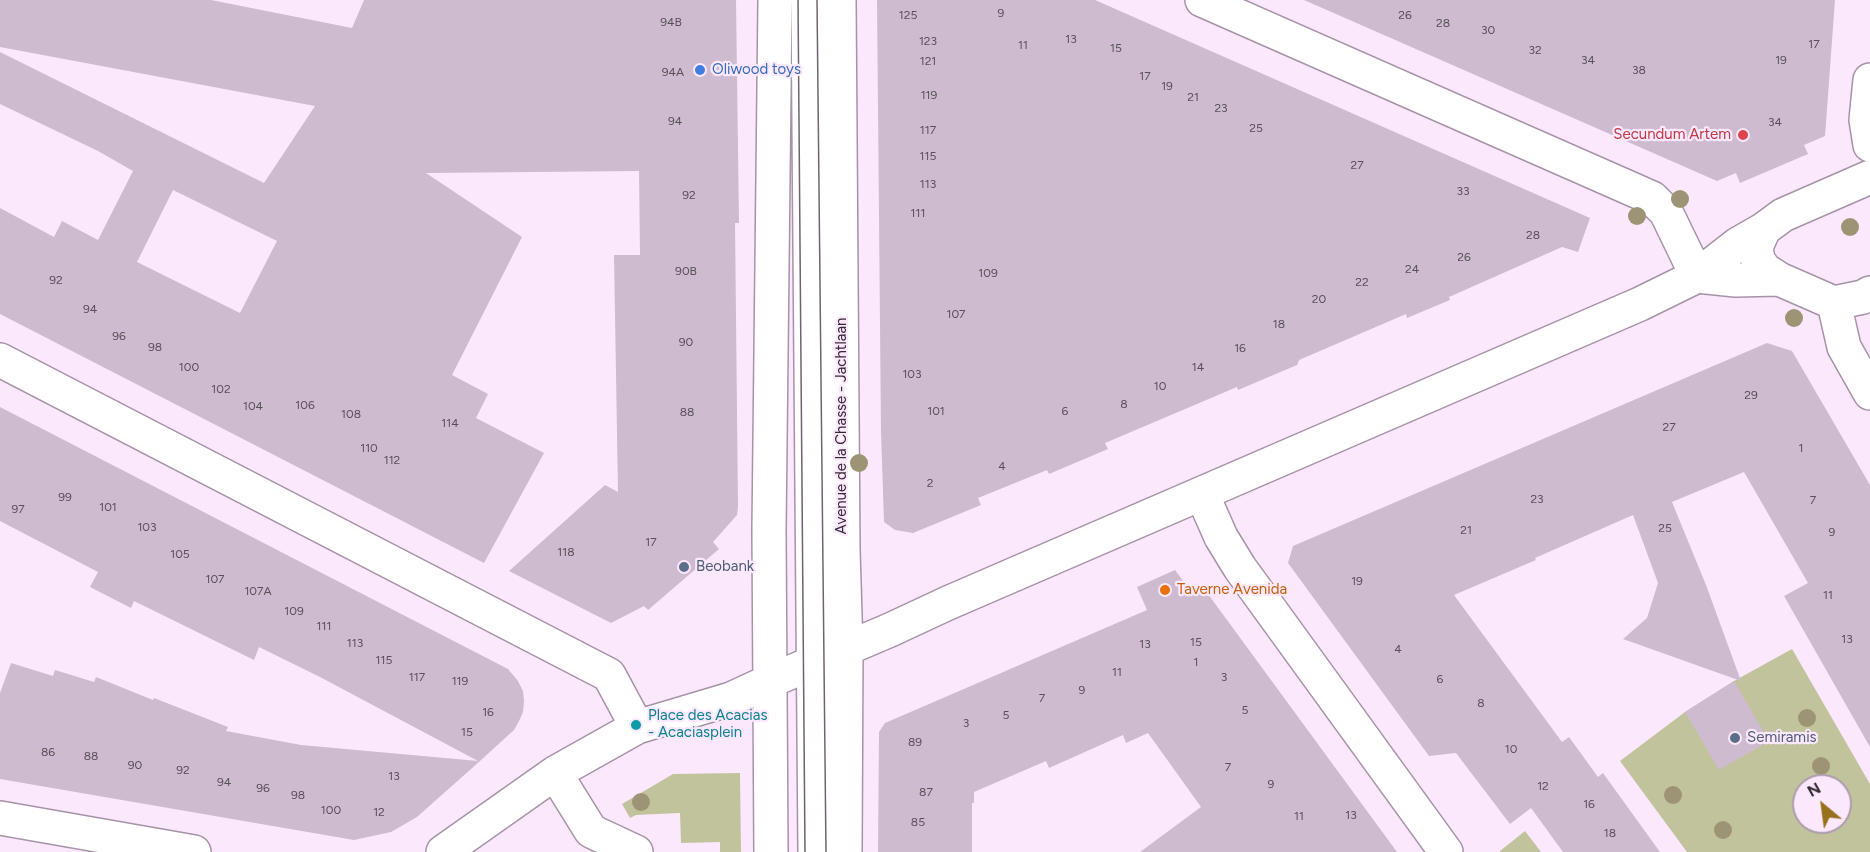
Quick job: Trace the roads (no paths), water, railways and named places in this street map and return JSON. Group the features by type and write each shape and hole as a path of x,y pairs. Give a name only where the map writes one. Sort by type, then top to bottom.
{"street":[{"path":"771,852 770,498 775,0"},
{"name":"Avenue de la Chasse - Jachtlaan","path":"808,0 815,852"},
{"name":"Avenue de la Chasse - Jachtlaan","path":"839,0 843,550 846,648 845,852"},
{"path":"1202,0 1652,198 1666,212 1697,276"},
{"path":"1870,80 1866,120 1870,145"},
{"path":"443,852 555,773 637,727 731,699 1640,304 1697,276 1738,244 1782,215 1870,177"},
{"path":"1764,229 1756,248 1758,260 1765,270 1779,279"},
{"path":"1697,276 1736,280 1779,279 1859,299 1844,346 1870,393"},
{"path":"0,360 609,675 637,727"},
{"path":"1202,494 1221,537 1240,568 1446,852"},
{"path":"555,773 591,831 636,852"},
{"path":"0,818 194,852"}],"tram line":[{"path":"798,0 805,852"},
{"path":"817,0 826,852"}],"place":[{"name":"Oliwood toys","path":"700,70"},
{"name":"Secundum Artem","path":"1743,135"},
{"name":"Beobank","path":"684,567"},
{"name":"Taverne Avenida","path":"1165,590"},
{"name":"Place des Acacias - Acaciasplein","path":"636,725"},
{"name":"Semiramis","path":"1735,738"}]}
